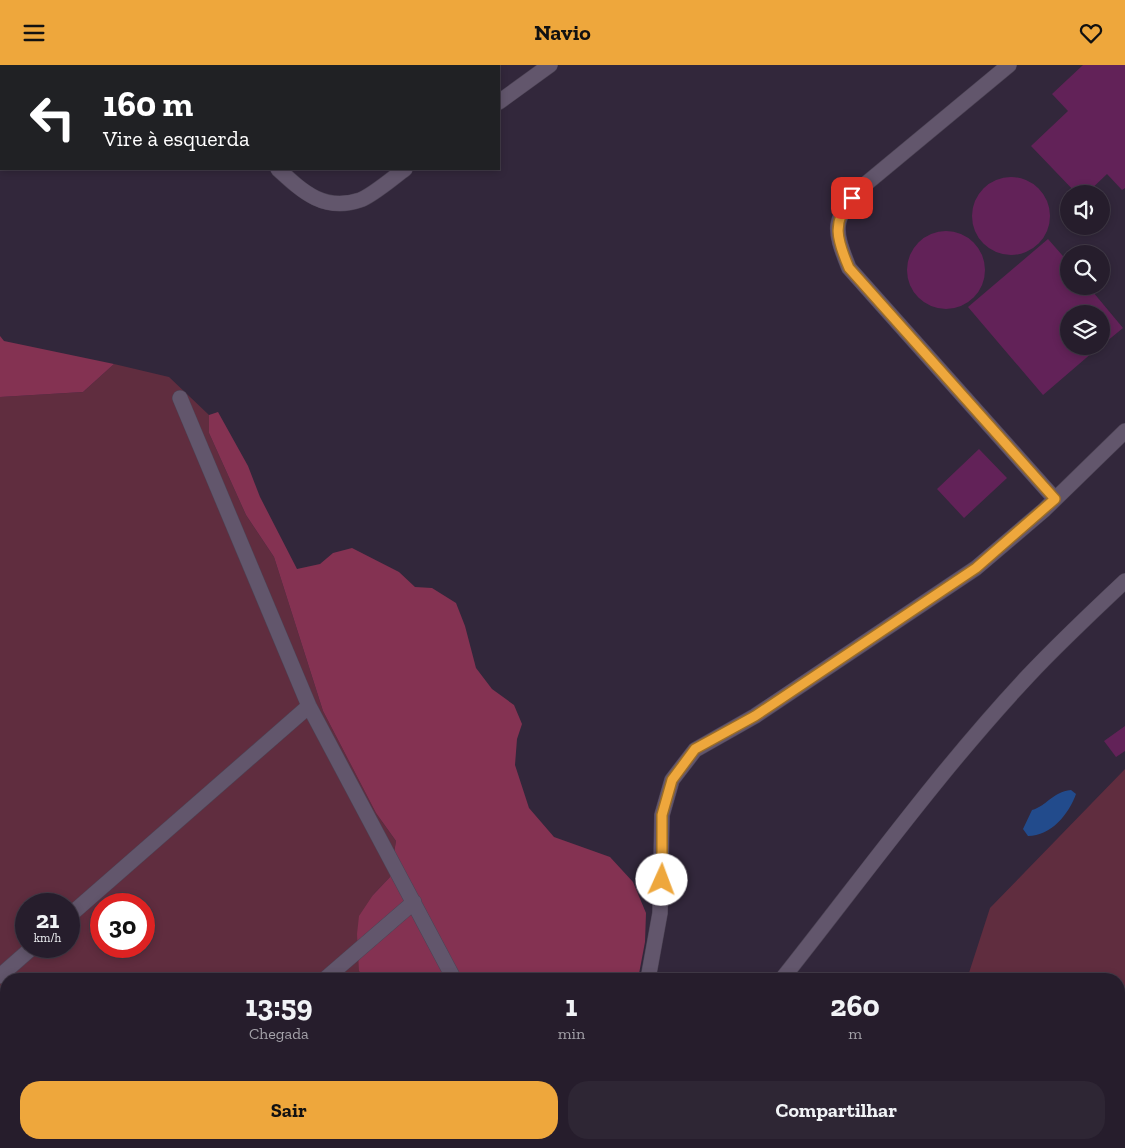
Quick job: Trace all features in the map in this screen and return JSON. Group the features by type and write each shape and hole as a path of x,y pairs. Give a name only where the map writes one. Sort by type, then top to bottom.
{"street":[{"path":"500,101 550,65"},
{"path":"1009,65 862,187 842,209 837,227 841,249 849,268 1055,499"},
{"path":"279,170 299,188 316,199 334,205 361,200 404,170"},
{"path":"180,398 309,706 451,973"},
{"path":"649,973 660,913 662,815 672,780 695,749 755,716 976,568 1055,499 1125,431"},
{"path":"787,973 920,801 1028,675 1125,581"},
{"path":"80,906 309,706"},
{"path":"332,973 414,902"},
{"path":"3,973 20,958"}],"shaded area":[{"path":"0,336 4,341 114,364 83,392 0,397"},
{"path":"114,364 169,377 209,415 209,433 246,515 274,557 323,711 376,813 396,841 390,877 373,895 359,970 362,973 0,973 0,397 83,392"},
{"path":"218,412 248,466 260,497 297,569 320,564 333,553 352,548 399,572 415,587 432,588 456,603 465,626 476,668 492,689 514,705 522,724 517,739 515,765 529,808 554,837 610,857 633,882 646,913 645,942 639,973 361,973 359,971 357,934 359,916 373,895 390,877 396,841 376,813 323,711 274,557 246,515 209,433 209,415"},
{"path":"1125,769 1125,973 969,973 990,908"}],"water":[{"path":"1071,790 1076,794 1073,802 1058,823 1044,832 1028,836 1023,829 1032,810 1059,793"}],"building":[{"path":"1083,65 1125,65 1125,188 1122,190 1107,174 1095,185 1068,185 1031,146 1068,111 1052,94"},
{"path":"1011,177 1026,180 1039,188 1047,201 1050,216 1047,231 1039,244 1026,252 1011,255 996,252 983,244 975,231 972,216 975,201 983,188 996,180"},
{"path":"946,231 961,234 974,242 982,255 985,270 982,285 974,298 961,306 946,309 931,306 918,298 910,285 907,270 910,255 918,242 931,234"},
{"path":"1048,239 1060,253 1060,295 1096,295 1104,305 1060,305 1060,355 1090,355 1043,395 968,307"},
{"path":"1110,312 1123,328 1110,339"},
{"path":"979,449 1007,478 964,518 937,489"},
{"path":"1125,726 1125,751 1116,757 1104,741"}],"route":[{"path":"662,880 662,815 672,780 695,749 755,716 976,568 1055,499 849,268 841,249 837,227 842,209 852,198"}]}
